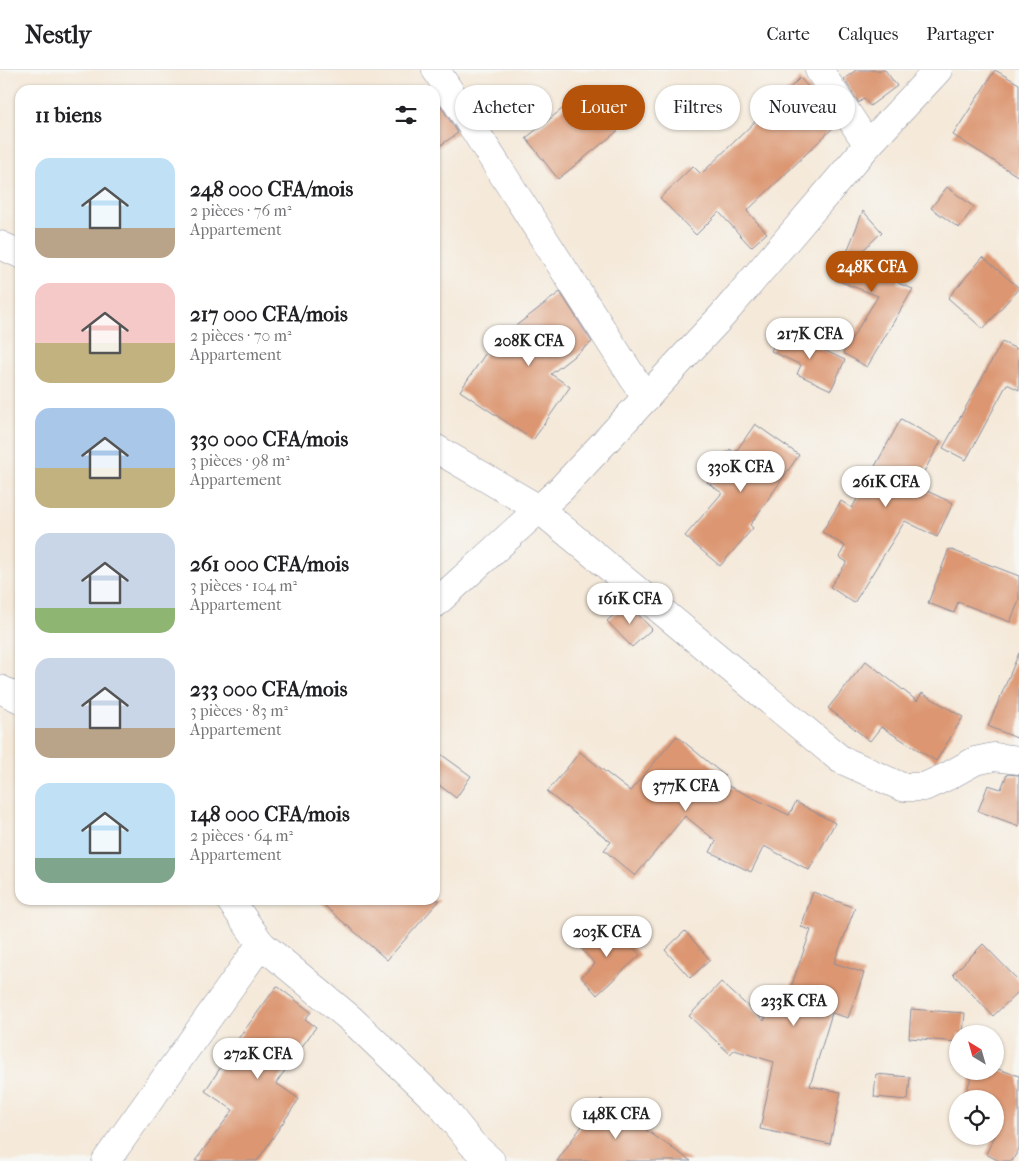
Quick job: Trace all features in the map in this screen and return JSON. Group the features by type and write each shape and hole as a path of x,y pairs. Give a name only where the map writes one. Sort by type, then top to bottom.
{"street":[{"path":"436,70 646,398"},
{"path":"819,70 868,145"},
{"path":"440,599 561,489 721,317 868,145 938,70"},
{"path":"0,245 15,252"},
{"path":"440,451 539,509 840,759 902,787 924,787 975,761 994,757 1019,760"},
{"path":"0,689 15,696"},
{"path":"234,905 261,944 352,1020 441,1105 472,1144 490,1161"},
{"path":"106,1161 261,944"}],"building":[{"path":"856,70 885,70 897,86 870,106 864,98 859,103 855,97 855,85 848,85 844,79"},
{"path":"995,70 1019,84 1019,177 953,135"},
{"path":"800,78 806,85 793,85"},
{"path":"440,105 455,130 458,133 440,146"},
{"path":"562,109 562,130 619,130 558,179 526,138 536,130 552,130 552,117"},
{"path":"750,126 750,130 831,130 747,211 767,233 751,247 719,212 696,235 660,198 693,166 701,174"},
{"path":"947,187 974,207 959,228 931,208"},
{"path":"863,211 882,232 858,255 902,271 898,283 913,289 867,367 843,353 878,296 836,280"},
{"path":"983,257 1019,288 983,329 948,298"},
{"path":"560,292 592,342 551,374 570,387 533,440 460,391 492,344"},
{"path":"782,330 845,360 831,390 797,374 801,365 771,351"},
{"path":"1002,342 1019,350 1019,390 1007,384 966,460 943,448"},
{"path":"901,419 941,441 916,486 953,503 937,537 905,521 854,603 830,587 847,562 839,557 845,546 822,532 841,501 852,508"},
{"path":"755,424 799,455 750,525 753,528 720,566 685,536 722,493 707,482 730,449 735,453"},
{"path":"949,549 1019,576 1019,601 1010,622 958,602 954,613 928,603"},
{"path":"627,603 652,629 632,647 607,621"},
{"path":"1019,653 1019,739 988,726"},
{"path":"866,661 917,701 922,693 963,717 936,761 881,727 870,741 828,708"},
{"path":"677,736 725,776 720,782 789,815 796,802 835,823 809,870 764,846 751,872 710,852 716,841 685,816 635,876 604,850 611,842 547,792 580,752 630,791"},
{"path":"440,754 471,776 456,798 440,786"},
{"path":"1007,774 1019,775 1019,826 978,811 988,785 1001,789"},
{"path":"813,892 855,908 834,963 864,973 848,1018 832,1013 810,1086 841,1092 830,1144 760,1129 774,1062 734,1050 730,1054 689,1016 721,982 764,1021 768,1009 782,1013 811,930 801,927"},
{"path":"324,905 436,905 387,960"},
{"path":"609,922 640,955 597,995 581,977 595,964 581,948"},
{"path":"685,931 710,960 690,978 665,950"},
{"path":"983,944 1019,981 1019,991 993,1016 953,974"},
{"path":"277,986 311,1012 305,1019 316,1027 276,1083 299,1099 257,1161 195,1161 233,1110 205,1091 235,1043"},
{"path":"911,1009 965,1013 964,1025 949,1025 949,1041 909,1038"},
{"path":"1004,1071 1019,1076 1019,1149 1012,1161 999,1161 986,1154 990,1145 1004,1145 1004,1090 967,1090 970,1080 1004,1080"},
{"path":"876,1074 910,1077 908,1100 874,1097"},
{"path":"601,1099 691,1161 557,1161"}]}
